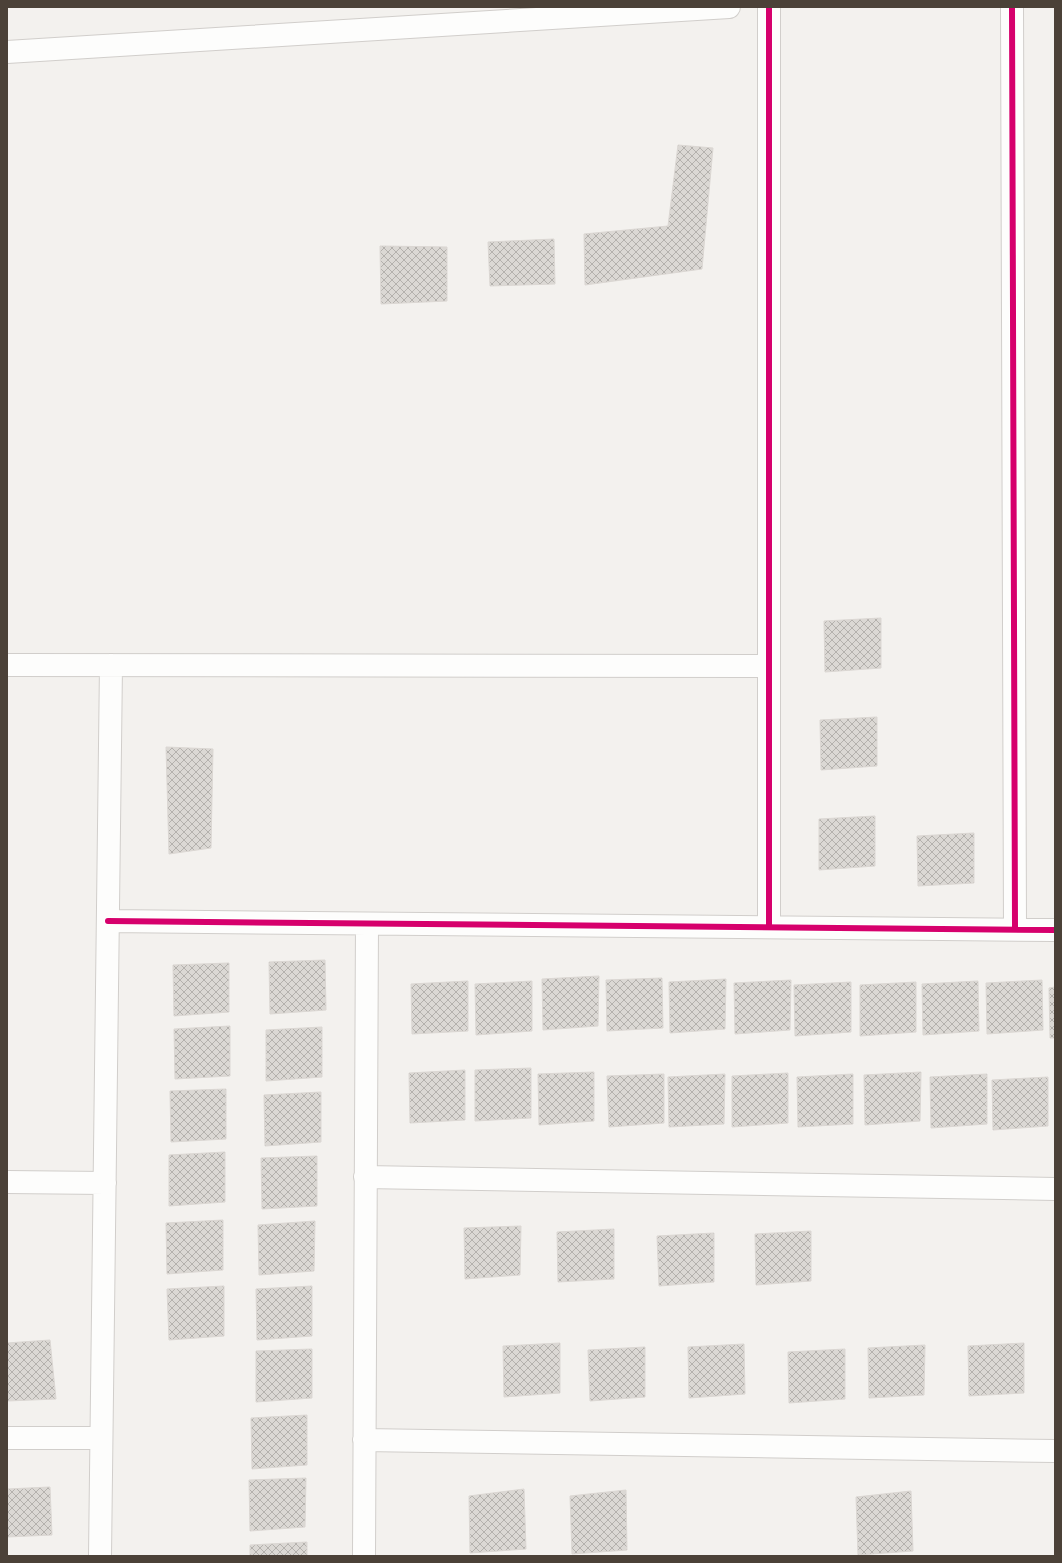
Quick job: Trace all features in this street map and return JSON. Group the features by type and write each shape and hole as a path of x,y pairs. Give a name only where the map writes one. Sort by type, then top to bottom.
{"street":[{"path":"7,52 729,7"},
{"path":"769,7 769,927"},
{"path":"1012,7 1015,930"},
{"path":"7,665 769,666"},
{"path":"100,1556 111,665"},
{"path":"108,922 1055,930"},
{"path":"364,1556 367,924"},
{"path":"365,1177 1055,1189"},
{"path":"7,1182 105,1183"},
{"path":"7,1438 102,1438"},
{"path":"364,1440 1055,1451"}],"building":[{"path":"678,145 713,148 702,269 585,285 584,234 668,226"},
{"path":"554,239 555,284 490,286 488,242"},
{"path":"380,246 447,247 447,301 381,304"},
{"path":"881,618 881,668 825,672 824,621"},
{"path":"877,717 877,766 821,770 820,720"},
{"path":"166,747 213,749 211,848 169,854"},
{"path":"875,816 875,866 819,870 819,819"},
{"path":"974,833 974,883 918,886 917,836"},
{"path":"325,960 326,1010 270,1014 269,962"},
{"path":"229,963 229,1012 174,1016 173,965"},
{"path":"599,976 598,1026 543,1030 542,979"},
{"path":"662,978 663,1028 607,1031 606,980"},
{"path":"726,979 725,1029 670,1033 669,982"},
{"path":"791,980 790,1030 735,1034 734,983"},
{"path":"1042,980 1043,1030 987,1034 986,983"},
{"path":"468,981 468,1031 412,1034 411,984"},
{"path":"532,981 532,1031 476,1035 475,984"},
{"path":"978,981 979,1031 923,1035 922,984"},
{"path":"851,982 851,1032 795,1036 794,985"},
{"path":"916,982 916,1032 860,1036 860,985"},
{"path":"1055,987 1055,1038 1050,1038 1049,988"},
{"path":"230,1026 230,1076 175,1079 174,1029"},
{"path":"322,1027 322,1077 266,1081 266,1030"},
{"path":"531,1068 531,1118 475,1121 475,1070"},
{"path":"465,1070 465,1120 410,1123 409,1073"},
{"path":"594,1072 594,1121 539,1125 538,1074"},
{"path":"921,1072 920,1121 865,1125 864,1075"},
{"path":"788,1073 788,1123 732,1127 732,1076"},
{"path":"664,1074 664,1123 609,1127 607,1076"},
{"path":"725,1074 724,1124 669,1127 668,1077"},
{"path":"853,1074 853,1124 798,1127 797,1077"},
{"path":"987,1074 987,1124 931,1128 930,1077"},
{"path":"1048,1077 1048,1126 993,1130 992,1080"},
{"path":"226,1089 226,1139 171,1142 170,1091"},
{"path":"321,1092 321,1142 265,1146 264,1095"},
{"path":"225,1152 225,1202 169,1206 169,1155"},
{"path":"317,1156 317,1206 262,1209 261,1158"},
{"path":"223,1220 223,1270 167,1274 166,1223"},
{"path":"315,1221 314,1271 259,1275 258,1225"},
{"path":"521,1226 520,1275 465,1279 464,1228"},
{"path":"614,1229 614,1279 558,1282 557,1232"},
{"path":"811,1231 811,1281 756,1285 755,1234"},
{"path":"714,1233 714,1282 659,1286 657,1236"},
{"path":"224,1286 224,1336 169,1340 167,1289"},
{"path":"312,1286 312,1336 257,1340 256,1289"},
{"path":"50,1340 56,1399 7,1401 7,1343"},
{"path":"560,1343 560,1393 504,1397 503,1346"},
{"path":"1024,1343 1024,1393 969,1396 968,1346"},
{"path":"744,1344 745,1394 689,1398 688,1347"},
{"path":"925,1345 924,1395 869,1398 868,1348"},
{"path":"645,1347 645,1397 590,1401 588,1350"},
{"path":"312,1349 312,1398 256,1402 256,1351"},
{"path":"845,1349 845,1399 789,1403 788,1352"},
{"path":"307,1415 307,1465 252,1469 251,1418"},
{"path":"306,1478 305,1527 250,1531 249,1480"},
{"path":"50,1487 52,1535 7,1537 7,1489"},
{"path":"524,1489 526,1549 470,1553 469,1496"},
{"path":"626,1490 627,1550 572,1554 570,1496"},
{"path":"911,1491 913,1551 858,1555 856,1497"},
{"path":"307,1542 307,1556 250,1556 250,1545"}],"cycle path":[{"path":"769,7 769,927"},
{"path":"1012,7 1015,929"},
{"path":"108,921 1055,930"}]}
